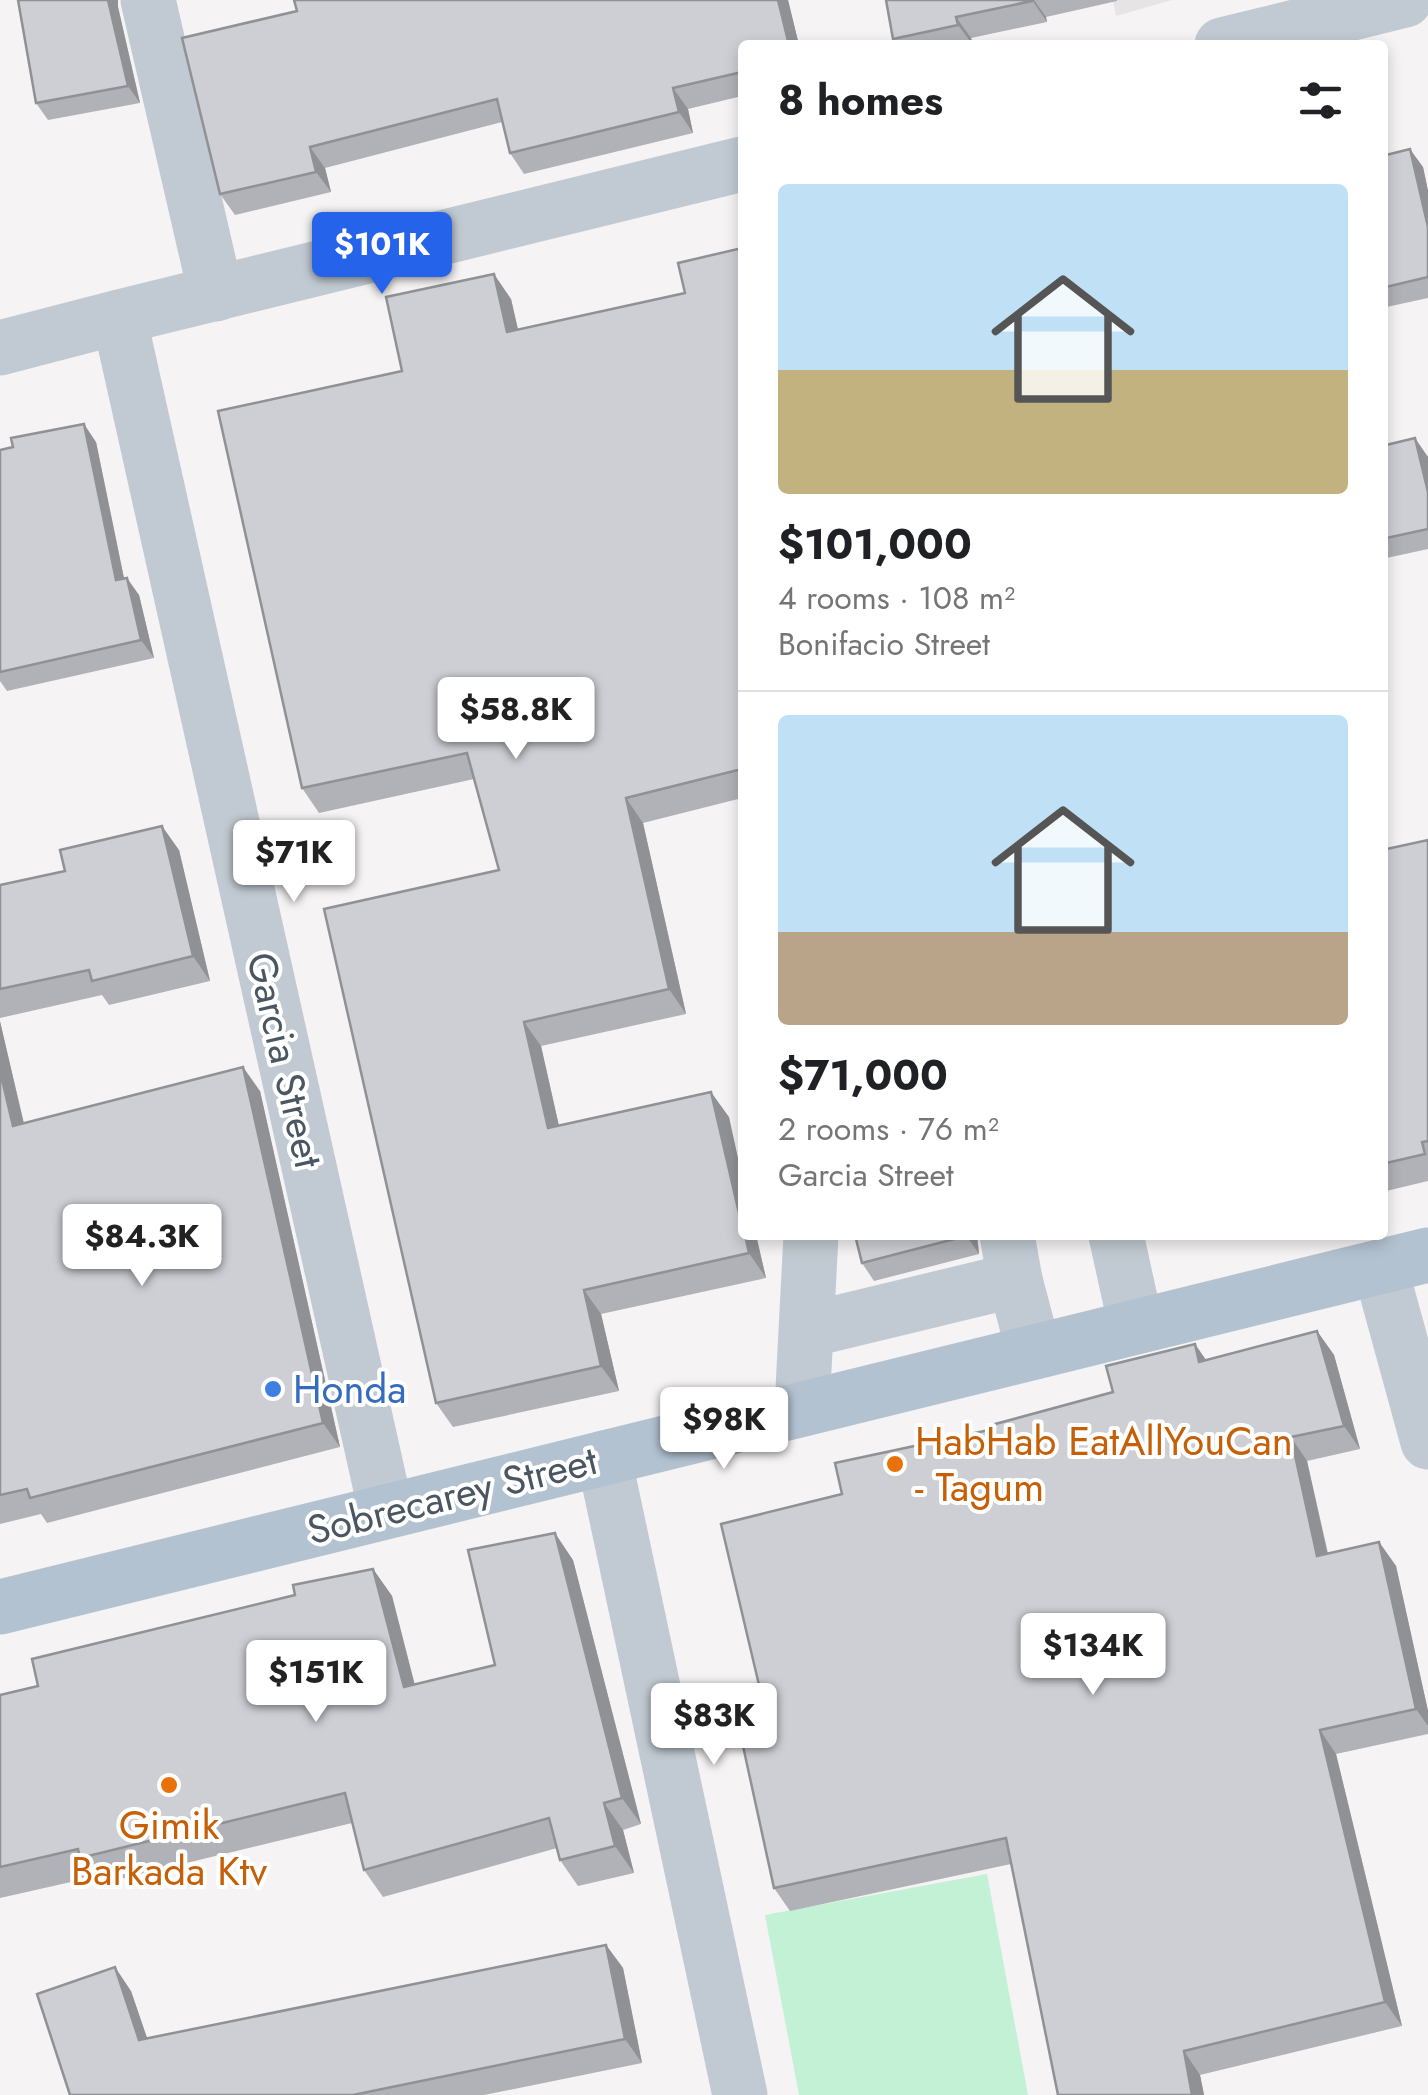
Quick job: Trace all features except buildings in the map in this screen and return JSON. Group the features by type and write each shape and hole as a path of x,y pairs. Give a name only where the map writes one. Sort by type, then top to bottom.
{"main road":[{"name":"Sobrecarey Street","path":"0,1606 1404,1261"}],"street":[{"path":"148,0 216,294"},
{"path":"1242,40 1404,0"},
{"path":"0,348 738,165"},
{"name":"Garcia Street","path":"119,317 386,1511"},
{"path":"802,1408 811,1240"},
{"path":"1117,1240 1136,1326"},
{"path":"808,1330 1011,1258 1034,1352"},
{"path":"1404,1261 1428,1442"},
{"path":"604,1458 740,2095"}],"shaded area":[{"path":"1113,0 1172,0 1116,16"}],"green space":[{"path":"987,1874 1028,2095 799,2095 765,1915"}],"place":[{"name":"Honda","path":"273,1389"},
{"name":"HabHab EatAllYouCan - Tagum","path":"895,1464"},
{"name":"Gimik Barkada Ktv","path":"169,1785"}]}
